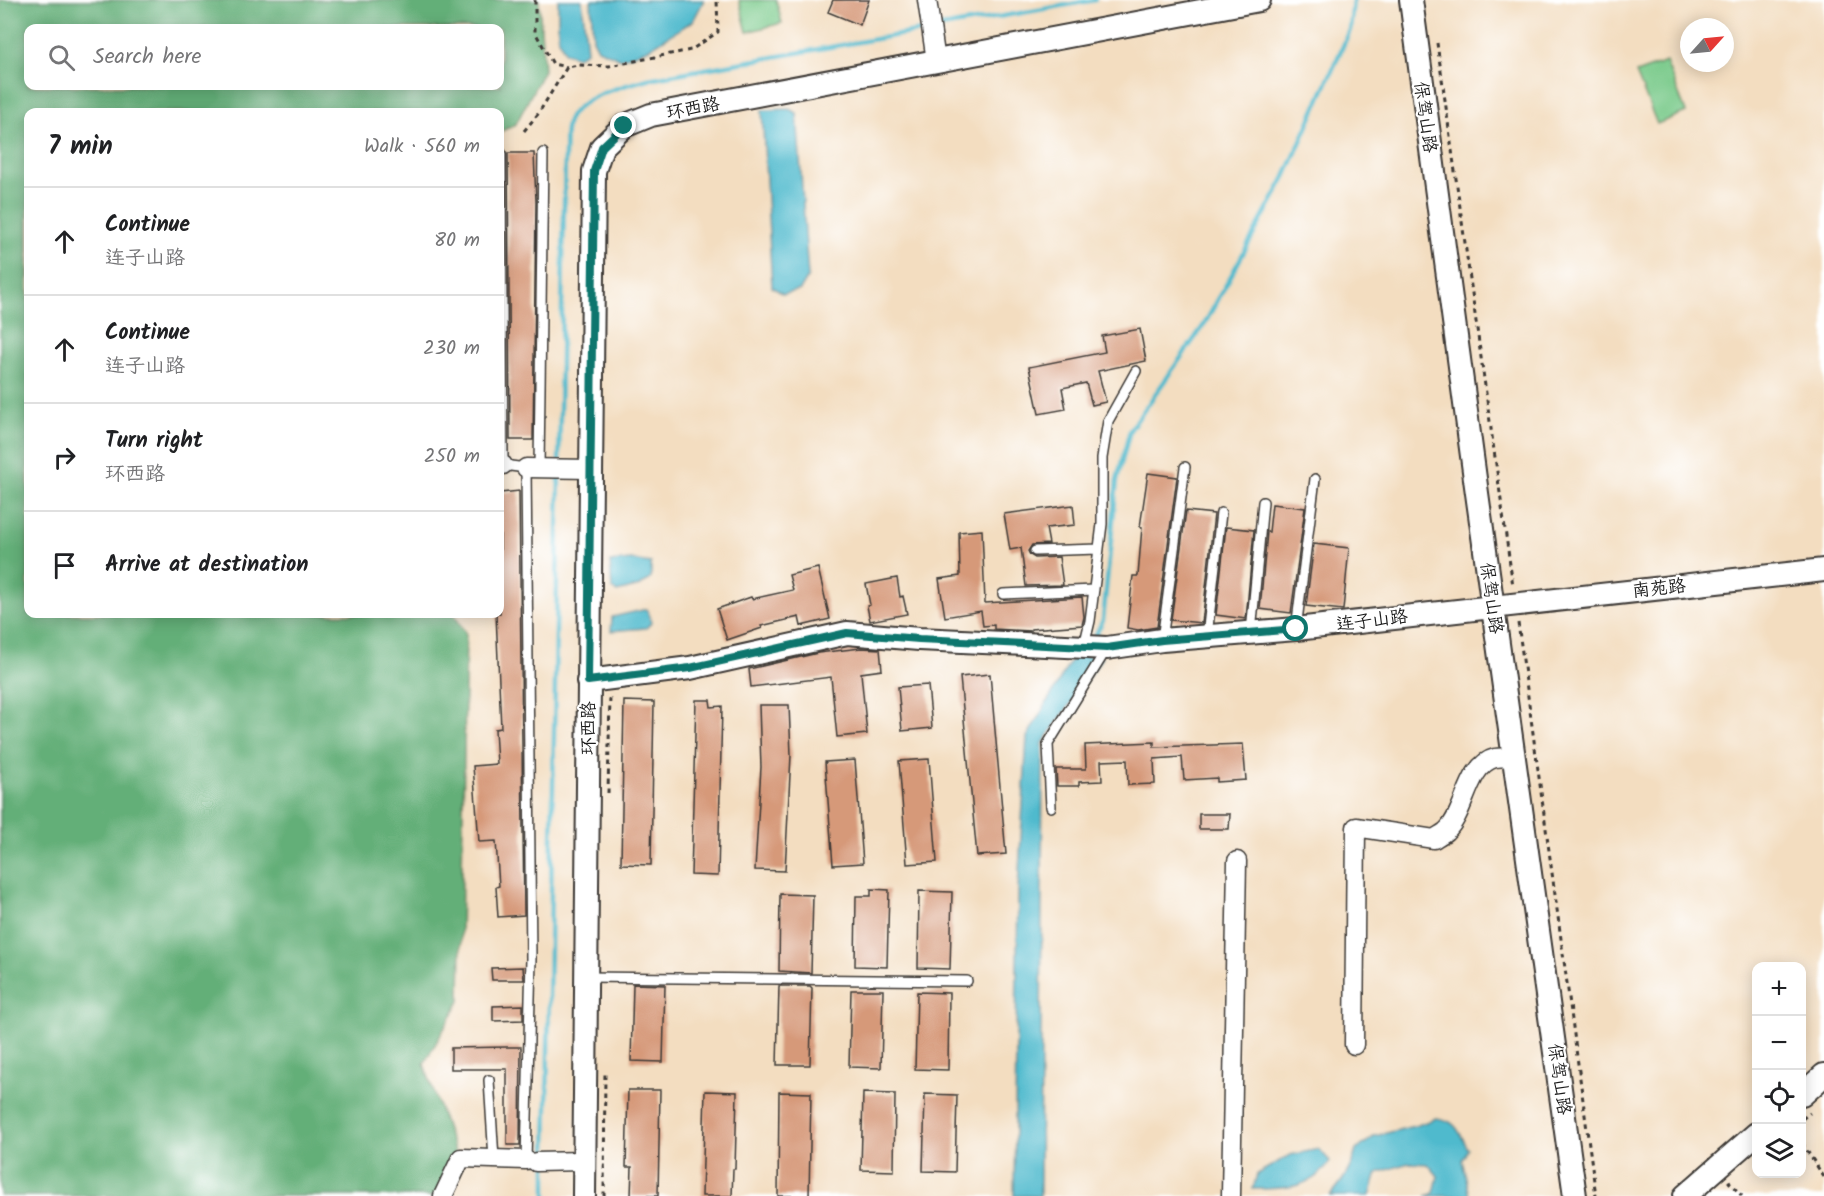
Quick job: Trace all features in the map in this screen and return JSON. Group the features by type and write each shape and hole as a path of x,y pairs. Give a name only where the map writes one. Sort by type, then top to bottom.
{"street":[{"name":"环西路","path":"584,1196 588,681 580,468 594,171 602,147 624,126 651,116 1259,0"},
{"name":"保驾山路","path":"1411,0 1575,1196"},
{"path":"928,1 936,61"},
{"path":"538,468 580,468"},
{"name":"南苑路","path":"1493,607 1824,570"},
{"name":"连子山路","path":"1084,646 1107,648 1162,640 1296,629 1493,607"},
{"path":"588,681 690,668 847,633 919,639 1084,646"},
{"path":"1354,1045 1356,827 1434,839 1447,830 1456,816 1476,772 1495,758 1514,758"},
{"path":"1231,1196 1237,861"},
{"path":"1806,1091 1824,1075"},
{"path":"1685,1196 1752,1137"},
{"path":"443,1196 461,1158 584,1161"}],"lane":[{"path":"531,1161 531,958 543,153"},
{"path":"1084,646 1090,621 1102,524 1102,458 1108,421 1136,371"},
{"path":"504,465 538,468"},
{"path":"1162,640 1185,467"},
{"path":"1296,629 1315,479"},
{"path":"1251,633 1263,502"},
{"path":"1207,636 1221,513"},
{"path":"1035,550 1099,549"},
{"path":"1002,594 1094,590"},
{"path":"1051,807 1048,744 1107,648"},
{"path":"586,977 967,981"},
{"path":"489,1080 494,1159"}],"path":[{"path":"535,0 535,32 553,64 567,67 609,66 691,50 718,32 717,0"},
{"path":"524,130 538,114 567,67"},
{"path":"1806,1149 1824,1176"},
{"path":"1736,1176 1729,1182 1742,1196"}],"green space":[{"path":"0,0 539,0 544,70 516,124 504,130 504,108 24,108 24,618 456,618 466,634 460,1001 424,1064 456,1155 437,1196 0,1196"},
{"path":"739,0 776,0 782,23 747,32"},
{"path":"1666,62 1686,112 1657,124 1636,73"}],"water":[{"path":"558,0 582,0 587,51 578,57 565,53 558,37"},
{"path":"591,0 704,0 693,21 648,49 621,59 598,49 593,39"},
{"path":"789,109 797,113 808,277 800,290 783,294 772,287 762,110"},
{"path":"631,560 651,563 651,578 640,586 617,592 612,589 610,562"},
{"path":"647,609 651,623 646,628 611,631 612,617"},
{"path":"1074,655 1103,657 1043,743 1040,1196 1014,1196 1018,888 1027,737"},
{"path":"1436,1118 1453,1124 1468,1149 1462,1160 1470,1196 1426,1196 1434,1193 1438,1176 1428,1164 1409,1163 1377,1173 1370,1196 1330,1196 1346,1175 1356,1150 1375,1136"},
{"path":"1319,1149 1330,1161 1315,1177 1286,1188 1253,1189 1257,1174 1290,1155"}],"building":[{"path":"833,0 869,0 860,25 828,12"},
{"path":"508,153 534,153 536,202 533,440 510,440"},
{"path":"1140,329 1146,361 1098,371 1106,402 1092,405 1086,383 1062,388 1066,409 1039,414 1029,367 1105,352 1102,336"},
{"path":"1148,473 1177,477 1157,627 1138,630 1127,628 1133,576 1138,576 1142,527 1140,527"},
{"path":"519,491 524,915 498,917 496,887 499,886 496,841 479,842 473,766 497,764 495,729 501,728 496,618 504,618 504,493"},
{"path":"1272,504 1305,508 1291,613 1260,609"},
{"path":"1073,505 1075,525 1046,528 1049,544 1032,545 1028,551 1035,558 1059,557 1063,585 1026,586 1021,548 1010,550 1004,514"},
{"path":"1186,511 1214,514 1202,623 1171,620"},
{"path":"1226,527 1254,530 1246,619 1216,615"},
{"path":"982,530 985,603 1082,597 1084,617 1082,625 1031,629 1031,631 994,629 994,625 983,626 981,611 945,617 939,579 960,576 959,532"},
{"path":"1314,544 1349,548 1343,610 1306,606"},
{"path":"818,568 830,619 801,626 799,617 761,626 762,628 727,640 717,609 751,597 752,599 793,590 789,575"},
{"path":"897,578 900,597 903,596 907,614 870,621 866,584"},
{"path":"861,648 880,649 882,670 861,673 867,734 837,737 831,677 751,687 749,669 818,653"},
{"path":"990,674 1006,854 977,856 960,677"},
{"path":"928,685 932,728 902,731 898,687"},
{"path":"696,700 710,700 711,707 722,706 718,876 691,875"},
{"path":"624,701 654,702 651,865 621,864"},
{"path":"759,705 789,705 791,755 785,871 755,870 761,767"},
{"path":"1154,742 1154,747 1243,744 1246,780 1217,782 1217,778 1184,780 1182,757 1154,759 1155,784 1128,785 1127,760 1101,761 1102,781 1079,782 1079,786 1057,786 1056,769 1086,769 1085,745"},
{"path":"929,759 937,862 907,864 899,761"},
{"path":"855,760 863,863 833,865 825,762"},
{"path":"1199,814 1230,814 1229,829 1199,829"},
{"path":"871,889 889,890 887,967 855,966 856,896 871,896"},
{"path":"919,891 952,892 950,969 918,968"},
{"path":"780,894 813,895 811,973 779,971"},
{"path":"523,967 524,980 492,980 491,968"},
{"path":"633,984 665,985 663,1062 631,1061"},
{"path":"779,986 810,986 812,988 810,1065 777,1065"},
{"path":"851,990 883,990 881,1068 849,1067"},
{"path":"917,992 949,993 948,1070 915,1069"},
{"path":"523,1005 523,1020 493,1021 493,1006"},
{"path":"521,1047 520,1145 507,1145 507,1069 451,1069 451,1048"},
{"path":"628,1090 660,1090 658,1196 631,1196 632,1167 626,1167"},
{"path":"705,1091 737,1092 732,1196 702,1196"},
{"path":"779,1092 811,1093 809,1196 778,1196"},
{"path":"863,1093 895,1094 894,1171 861,1170"},
{"path":"925,1094 957,1095 955,1172 923,1171"}],"waterway":[{"path":"936,28 1095,0"},
{"path":"1093,640 1103,620 1117,480 1130,430 1204,325 1285,177 1350,30 1353,0"},
{"path":"559,464 565,137 568,121 573,112 603,93 648,79 927,30"},
{"path":"546,1157 559,473"},
{"path":"546,1166 546,1196"}],"route":[{"path":"624,126 602,147 594,171 588,681 690,668 847,633 919,639 1107,648 1162,640 1296,629"}]}
